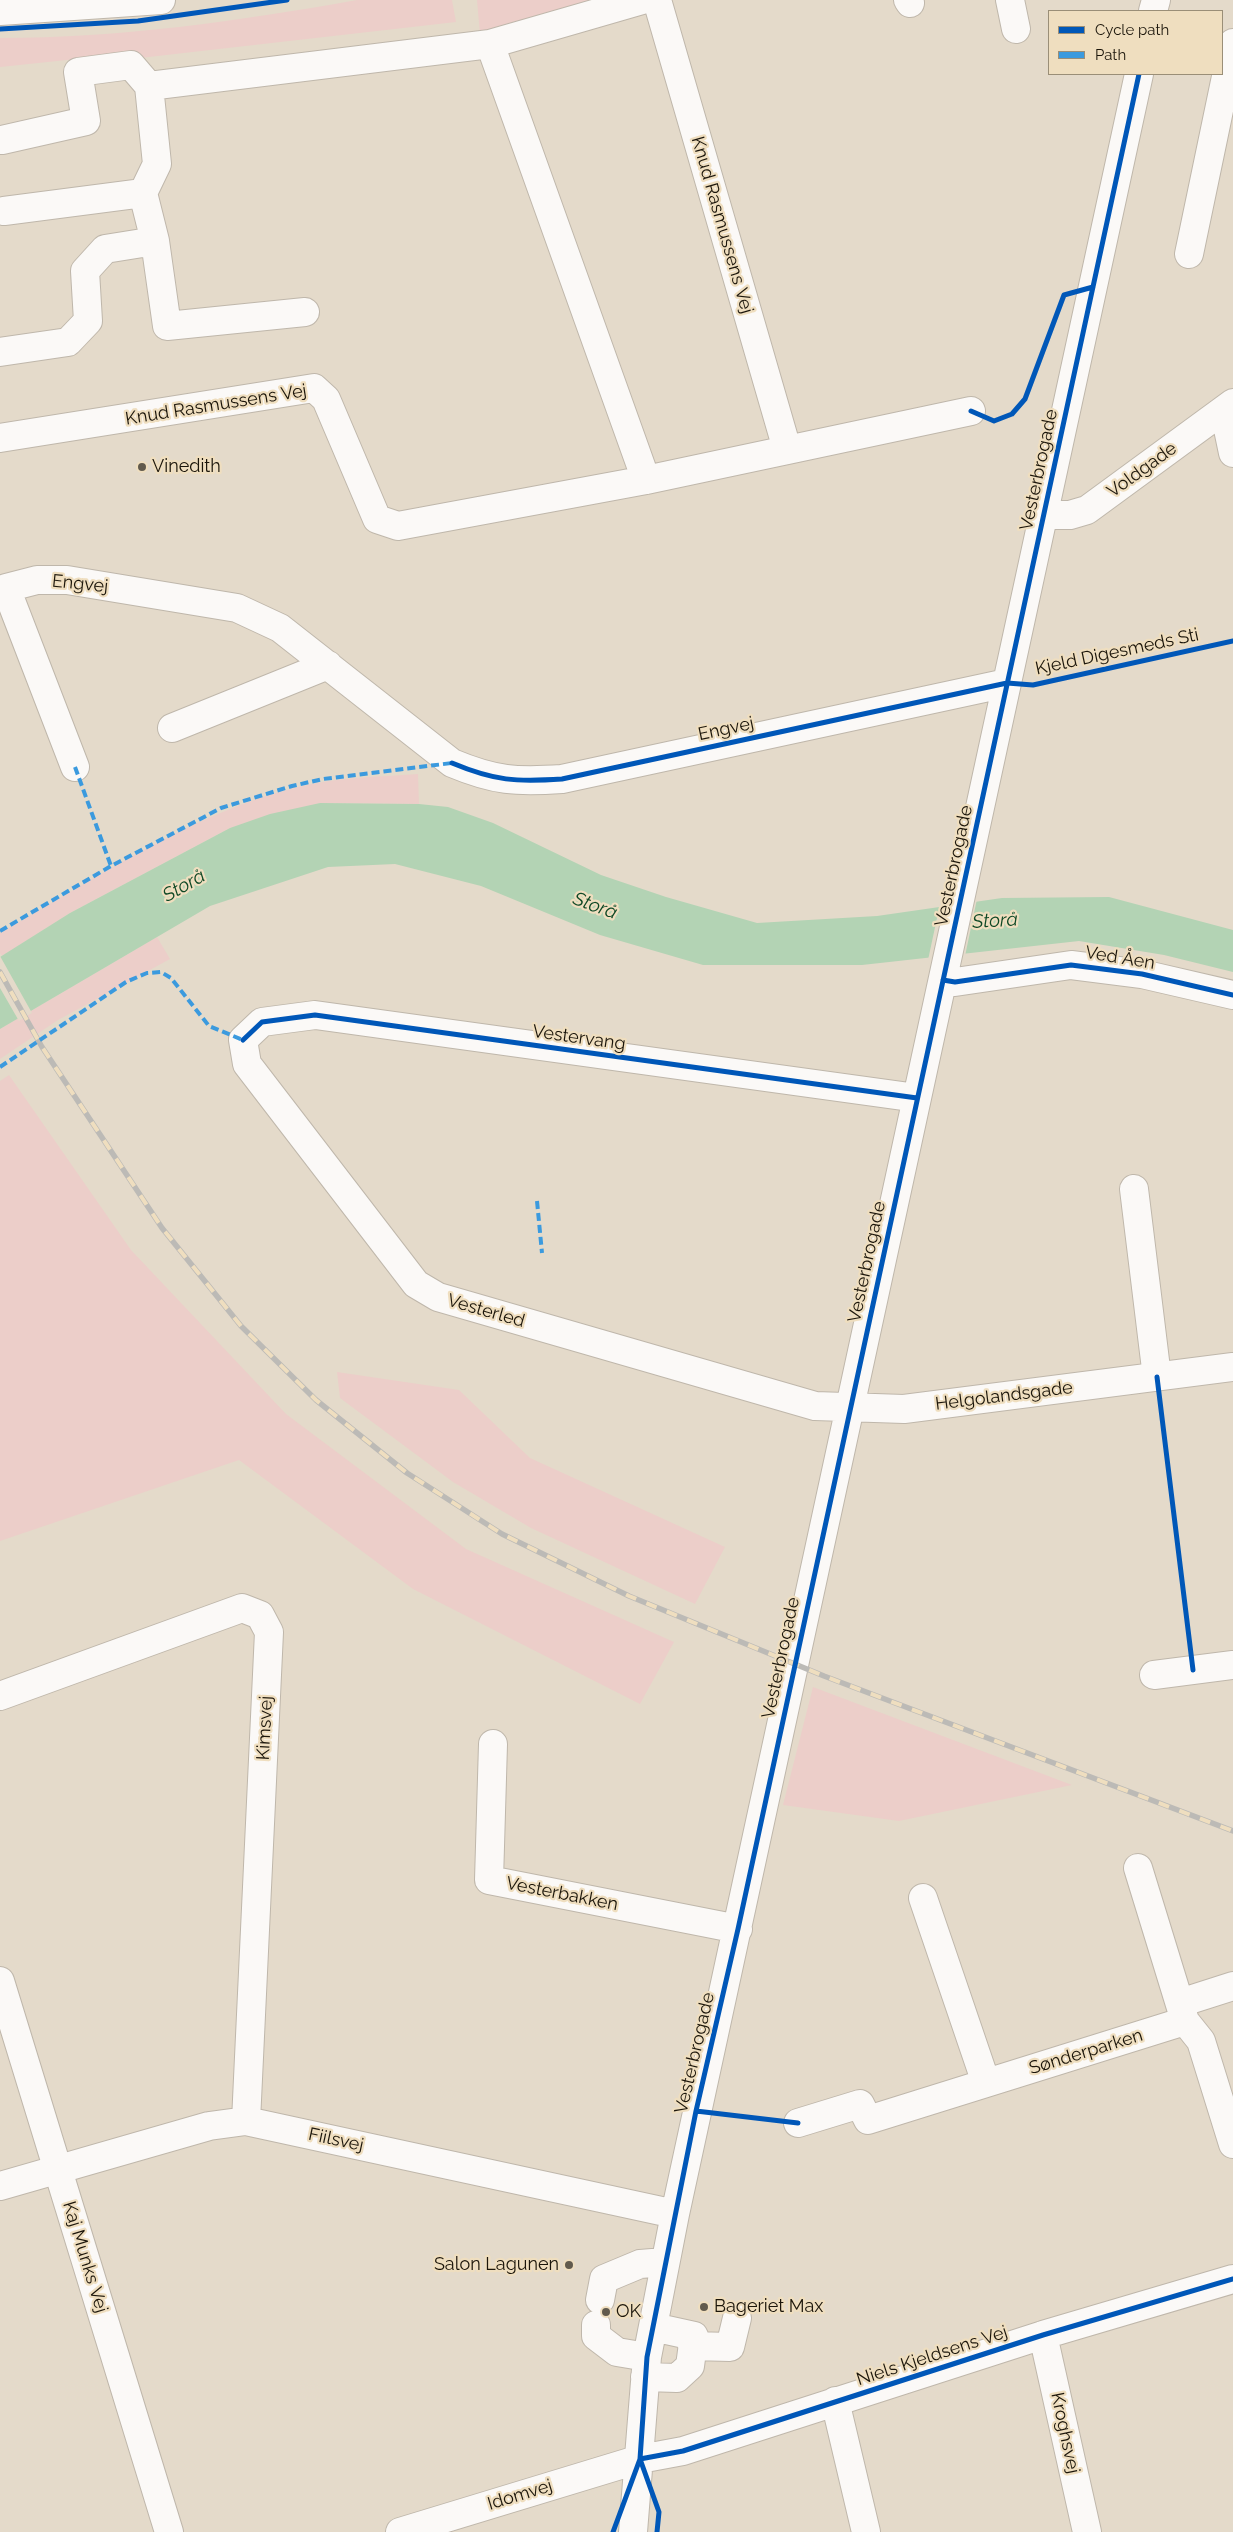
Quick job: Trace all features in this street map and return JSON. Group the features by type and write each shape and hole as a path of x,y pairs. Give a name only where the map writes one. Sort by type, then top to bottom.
{"street":[{"path":"0,11 161,0"},
{"path":"149,86 490,44 642,0"},
{"name":"Knud Rasmussens Vej","path":"658,0 787,449"},
{"path":"1010,0 1016,29"},
{"path":"490,44 646,480"},
{"path":"1188,254 1233,44"},
{"path":"2,140 86,121 78,72 131,66 149,86 157,164 143,193 155,241 167,326 305,312"},
{"name":"Vesterbrogade","path":"633,2532 646,2367 665,2262 1139,75"},
{"path":"4,211 143,193"},
{"path":"0,352 68,342 88,321 85,271 105,249 155,241"},
{"name":"Knud Rasmussens Vej","path":"0,438 314,388 326,399 377,519 398,526 646,480 971,411"},
{"path":"1228,407 1233,453"},
{"name":"Voldgade","path":"1044,515 1070,515 1087,510 1228,407"},
{"name":"Engvej","path":"75,767 6,588 37,580 67,580 237,608 280,628 452,763 484,776 523,782 562,778 1007,683"},
{"path":"172,728 328,665"},
{"name":"Ved Åen","path":"943,980 955,982 1071,965 1142,974 1233,995"},
{"name":"Vestervang","path":"243,1040 262,1022 316,1015 917,1098"},
{"name":"Vesterled","path":"243,1040 247,1064 416,1284 438,1297 806,1403 850,1408"},
{"path":"1134,1189 1157,1377"},
{"name":"Helgolandsgade","path":"850,1408 904,1409 1233,1367"},
{"name":"Kimsvej","path":"0,1696 242,1608 260,1615 269,1632 246,2121"},
{"path":"1154,1675 1233,1665"},
{"name":"Vesterbakken","path":"493,1744 489,1880 738,1929"},
{"path":"1138,1868 1183,2012 1201,2041 1233,2144"},
{"path":"923,1898 986,2083"},
{"name":"Kaj Munks Vej","path":"0,1981 169,2532"},
{"name":"Sønderparken","path":"798,2123 860,2104 868,2120 986,2083 1183,2012 1233,1986"},
{"name":"Fiilsvej","path":"0,2186 209,2126 246,2121 675,2214"},
{"path":"653,2326 694,2336 690,2366 677,2378 646,2367 617,2352 596,2336 604,2279 640,2264 665,2262"},
{"name":"Niels Kjeldsens Vej","path":"640,2459 683,2451 1044,2335 1233,2279"},
{"path":"692,2346 730,2347 737,2318"},
{"name":"Kroghsvej","path":"1044,2335 1087,2532"},
{"path":"835,2401 866,2532"},
{"name":"Idomvej","path":"400,2532 640,2459"}],"shaded area":[{"path":"357,0 452,0 456,22 140,58 133,53 0,67 0,38 135,32 268,15"},
{"path":"477,0 600,0 480,34"},
{"path":"418,774 419,804 320,803 230,828 70,913 2,956 0,953 0,933 107,870 182,830 220,813 259,798 328,781"},
{"path":"157,937 170,959 58,1020 0,1059 0,1029"},
{"path":"9,1075 131,1250 286,1414 466,1549 674,1642 640,1704 413,1589 239,1460 0,1541 0,1081"},
{"path":"337,1372 459,1390 530,1458 725,1547 695,1604 531,1528 453,1482 340,1398"},
{"path":"813,1687 1072,1785 899,1821 783,1805"}],"water":[{"name":"Storå","path":"320,803 419,804 448,807 493,823 601,875 666,897 757,923 877,916 1002,898 1109,897 1233,930 1233,972 1164,955 1079,941 862,965 703,965 600,935 481,886 395,864 328,867 210,906 0,1029 0,957 70,913 230,828 270,814"}],"pier":[{"path":"977,899 965,956 928,960 940,904"},
{"path":"0,956 32,1013 19,1021 0,988"}],"railway":[{"path":"0,972 42,1047 162,1228 241,1326 316,1400 407,1473 502,1534 629,1596 824,1676 1233,1831"}],"marked path":[{"path":"0,931 111,866 221,808 292,786 323,779 452,763"},
{"path":"75,767 111,866"},
{"path":"0,1067 126,982 147,973 161,972 171,978 209,1026 243,1040"},
{"path":"537,1201 542,1253"}],"cycle path":[{"path":"0,29 138,21 287,0"},
{"path":"613,2532 640,2459 647,2357 696,2111 738,1929 1139,75"},
{"path":"971,411 994,421 1012,414 1025,399 1064,295 1093,287"},
{"name":"Kjeld Digesmeds Sti","path":"452,763 481,774 506,779 562,779 1007,683 1033,685 1233,641"},
{"path":"943,980 955,982 1071,965 1142,974 1233,995"},
{"path":"243,1040 262,1022 315,1015 917,1098"},
{"path":"1157,1377 1193,1670"},
{"path":"696,2111 798,2123"},
{"path":"640,2459 683,2451 1043,2335 1233,2279"},
{"path":"640,2459 659,2512 657,2532"}],"place":[{"name":"Vinedith","path":"142,467"},
{"name":"Salon Lagunen","path":"569,2265"},
{"name":"Bageriet Max","path":"704,2307"},
{"name":"OK","path":"606,2312"}]}
